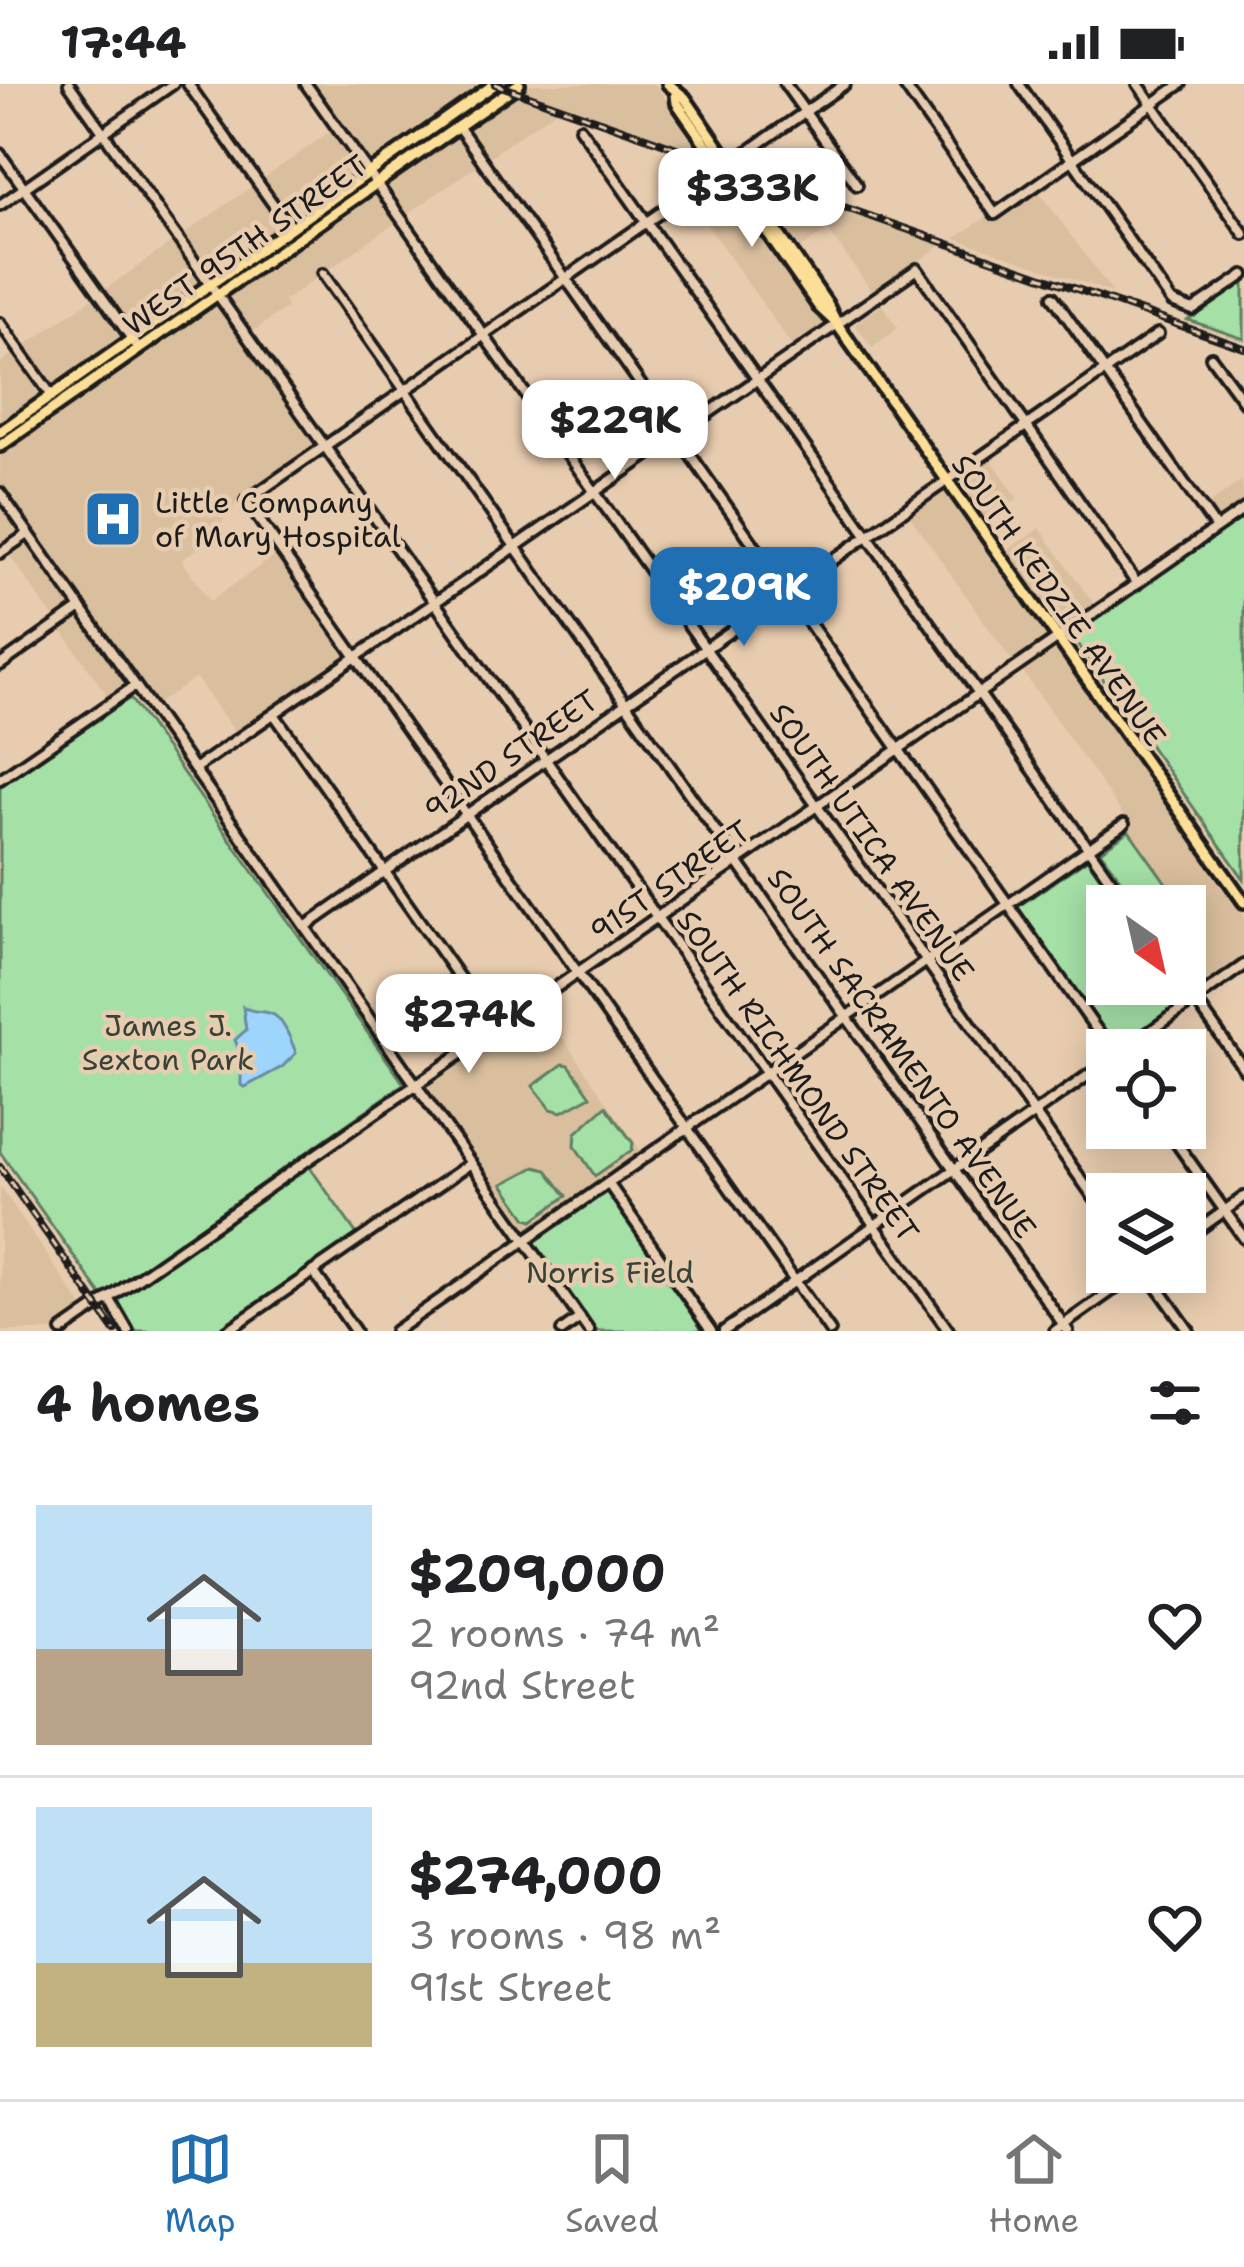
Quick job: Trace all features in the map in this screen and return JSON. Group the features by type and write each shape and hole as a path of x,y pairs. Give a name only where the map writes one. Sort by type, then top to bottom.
{"main road":[{"name":"WEST 95TH STREET","path":"214,289 290,228 495,84"},
{"name":"WEST 95TH STREET","path":"0,446 135,344 519,84"},
{"name":"SOUTH KEDZIE AVENUE","path":"668,84 819,307 837,324 1244,902"},
{"name":"WEST 95TH STREET","path":"0,432 135,344"}],"street":[{"name":"SOUTH RICHMOND STREET","path":"69,84 949,1331"},
{"path":"0,205 173,84"},
{"path":"188,84 290,228"},
{"name":"SOUTH UTICA AVENUE","path":"306,84 1086,1186"},
{"path":"785,84 856,185"},
{"path":"830,1331 246,501 845,84"},
{"path":"903,84 995,214 1180,84"},
{"path":"1019,84 1172,302 1193,310 1244,275"},
{"path":"1138,84 1244,234"},
{"path":"458,127 1096,1029"},
{"path":"580,128 1114,885"},
{"path":"0,154 135,344"},
{"path":"194,769 916,269 1137,584"},
{"name":"SOUTH SACRAMENTO AVENUE","path":"323,274 1062,1329"},
{"path":"1052,297 1216,528"},
{"path":"0,323 52,395"},
{"name":"92ND STREET","path":"305,927 1159,334"},
{"path":"1211,357 1244,403"},
{"path":"0,493 589,1331"},
{"name":"91ST STREET","path":"62,1331 1244,509"},
{"path":"0,553 28,534"},
{"path":"0,665 81,608"},
{"path":"0,779 135,686"},
{"path":"274,714 496,1030"},
{"path":"395,1331 1124,824"},
{"path":"1206,992 1244,965"},
{"path":"1154,1029 1188,1005"},
{"path":"1199,1005 1244,1069"},
{"path":"724,1331 1086,1077"},
{"path":"1181,1149 1244,1238"},
{"path":"227,1331 471,1163"},
{"path":"608,1183 711,1331"},
{"path":"1206,1224 1244,1197"},
{"path":"313,1271 355,1331"},
{"path":"1062,1329 1113,1293"},
{"path":"1159,1293 1189,1331"},
{"path":"109,1298 128,1331"},
{"path":"562,1331 580,1318"}],"shaded area":[{"path":"314,84 486,84 0,422 0,363 341,124"},
{"path":"529,84 655,84 708,154 709,163 556,110 284,301 287,307 251,333 225,296"},
{"path":"746,176 942,245 873,293 828,230 801,248"},
{"path":"717,179 727,181 824,325 794,349 689,199"},
{"path":"1038,190 1113,293 955,238 989,215 994,221"},
{"path":"879,301 898,328 872,348 855,324 879,307"},
{"name":"Little Company of Mary Hospital","path":"216,303 316,442 240,498 212,537 182,560 210,601 276,555 348,657 237,735 196,678 155,705 135,676 107,695 4,547 0,549 0,453"},
{"path":"991,459 1018,498 984,521 957,482"},
{"path":"1242,480 1244,504 1218,522 1206,506"},
{"path":"945,489 1049,640 1014,664 909,515"},
{"path":"1040,528 1096,607 1062,630 1006,551"},
{"path":"1055,648 1244,912 1244,960 1206,987 1206,885 1122,885 1098,852 1132,828 1022,671"},
{"path":"540,1005 642,1153 527,1233 424,1085"},
{"path":"0,1186 84,1309 52,1331 0,1331"}],"green space":[{"path":"1244,282 1244,339 1188,320"},
{"path":"1244,516 1244,879 1074,638"},
{"name":"James J. Sexton Park","path":"130,698 404,1084 102,1296 0,1152 0,787"},
{"path":"1129,831 1167,885 1125,885 1100,851"},
{"path":"1087,859 1105,885 1086,885 1086,1005 1180,1005 1146,1029 1102,1029 1016,908"},
{"path":"563,1064 569,1065 591,1096 562,1112 551,1109 533,1086"},
{"path":"606,1106 633,1143 632,1150 595,1176 575,1146 576,1133"},
{"path":"309,1166 358,1236 221,1331 132,1331 117,1299"},
{"path":"535,1167 547,1170 567,1196 533,1220 503,1184"},
{"name":"Norris Field","path":"607,1189 706,1331 595,1331 533,1242"}],"water":[{"path":"243,1007 278,1018 296,1053 282,1067 245,1087 235,1040 246,1030"}],"railway":[{"path":"495,84 1244,348"},
{"path":"0,1167 115,1331"}],"place":[{"name":"Little Company of Mary Hospital","path":"113,519"}]}
